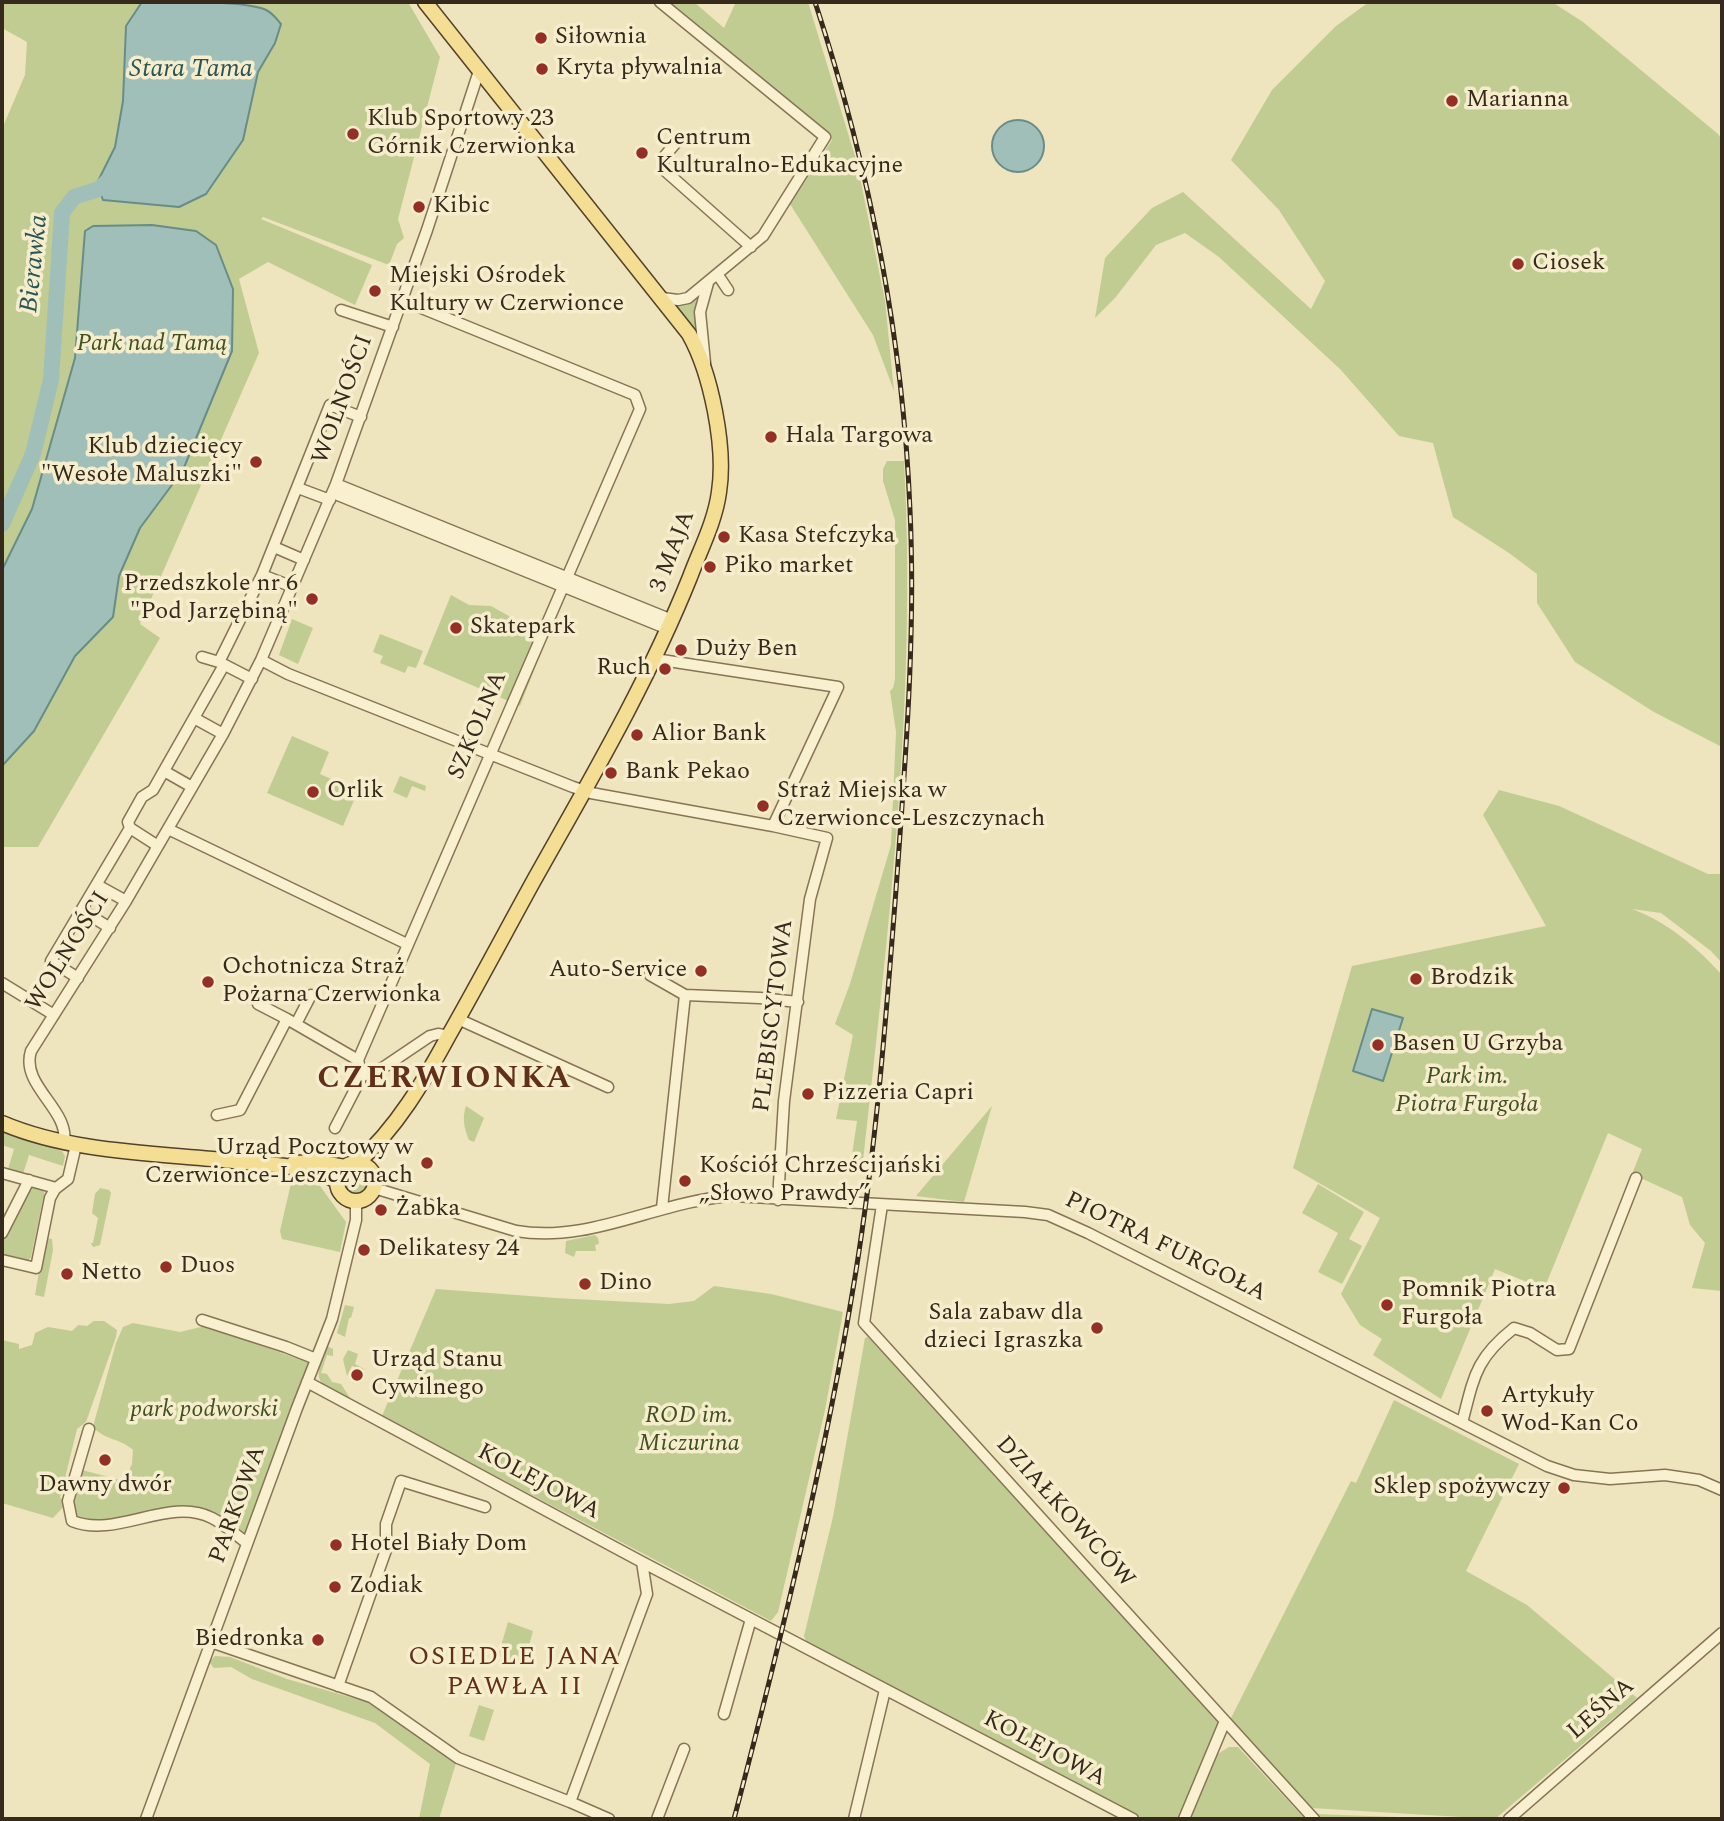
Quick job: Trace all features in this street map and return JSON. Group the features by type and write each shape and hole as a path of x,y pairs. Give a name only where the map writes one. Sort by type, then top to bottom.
{"main road":[{"name":"3 MAJA","path":"351,1165 381,1140 423,1082 586,791 655,659 709,529 719,494 720,459 707,377 689,334 425,2"},
{"path":"2,1123 34,1136 70,1144 280,1165 324,1175 337,1181 343,1195 356,1201 367,1197 374,1188 372,1172 365,1166 311,1162 280,1165"},
{"name":"3 MAJA","path":"372,1172 381,1140"},
{"path":"337,1181 351,1165"}],"street":[{"path":"660,2 825,136 763,236 685,299 662,298"},
{"name":"WOLNOŚCI","path":"70,1144 31,1073 31,1051 126,901 223,734 261,660 333,492 393,327 479,71"},
{"path":"680,138 663,158 663,169 751,247"},
{"path":"718,275 728,290"},
{"path":"707,377 700,318 708,283"},
{"name":"SZKOLNA","path":"358,1060 640,410 635,395 402,300"},
{"path":"341,310 393,327"},
{"path":"158,846 130,828 128,822 142,797 153,790 222,664 274,547 330,405 360,416"},
{"path":"298,488 333,492 670,624"},
{"path":"274,547 304,560"},
{"path":"262,575 293,587"},
{"path":"201,657 252,679"},
{"path":"261,660 288,674 586,791 773,826 838,687 655,659"},
{"path":"194,718 223,734"},
{"path":"164,771 192,788"},
{"name":"PLEBISCYTOWA","path":"773,826 827,838 810,899 784,1101 778,1200"},
{"path":"78,978 51,961 130,828"},
{"path":"168,829 407,944"},
{"path":"97,885 126,901"},
{"path":"83,911 110,928"},
{"path":"650,975 685,995 798,1002"},
{"path":"2,983 54,1015"},
{"path":"217,1115 240,1110 291,1022 311,995"},
{"path":"662,1208 685,995"},
{"path":"258,1004 358,1060 362,1076"},
{"path":"458,1019 608,1087"},
{"path":"335,1128 362,1076 384,1067 430,1036 449,1036"},
{"path":"2,1260 36,1268 48,1202 56,1188 68,1179 70,1144"},
{"path":"2,1172 56,1188"},
{"path":"1462,1423 1475,1371 1495,1343 1514,1328 1557,1350 1569,1349 1636,1178"},
{"path":"2,1233 29,1180"},
{"name":"PIOTRA FURGOŁA","path":"374,1188 516,1231 535,1234 565,1234 601,1227 706,1198 733,1196 1048,1215 1547,1466 1574,1475 1609,1479 1665,1475 1699,1480 1722,1490"},
{"name":"PARKOWA","path":"146,1819 338,1296 356,1220 356,1201"},
{"name":"DZIAŁKOWCÓW","path":"882,1205 863,1323 1314,1819"},
{"path":"202,1320 316,1359"},
{"name":"KOLEJOWA","path":"307,1382 1125,1818"},
{"path":"89,1429 68,1501 72,1521 113,1524 184,1511 212,1518 247,1543"},
{"path":"338,1686 386,1550 386,1524 401,1481 485,1507"},
{"path":"570,1802 647,1594 642,1562"},
{"path":"724,1714 751,1619"},
{"name":"LEŚNA","path":"1508,1819 1722,1633"},
{"path":"211,1642 371,1697 458,1758 609,1819"},
{"path":"854,1819 885,1690"},
{"path":"1184,1819 1226,1721"},
{"path":"657,1819 684,1749"}],"green space":[{"name":"Park nad Tamą","path":"2,2 141,2 126,26 123,101 115,147 101,175 243,140 258,72 275,43 263,8 224,2 408,2 440,57 398,219 404,238 397,244 389,265 263,217 261,219 372,265 355,305 268,262 239,279 259,353 140,624 160,638 38,847 2,847 2,129 25,75 27,42 2,28"},
{"path":"666,2 694,2 724,28 736,2 808,2 857,163 885,301 894,391 873,335 790,204 832,140 825,130"},
{"path":"1369,2 1552,2 1583,22 1722,140 1722,747 1654,712 1575,662 1537,603 1537,574 1453,517 1433,443 1399,436 1340,369 1219,257 1185,233 1156,245 1115,298 1095,318 1105,258 1152,208 1183,192 1311,309 1325,281 1279,210 1231,160 1272,90 1336,26"},
{"path":"696,300 697,332 675,306"},
{"path":"887,461 904,461 907,639 898,816 862,1170 850,1169 857,1121 836,1119 853,1035 835,1024 850,984 891,845 896,732 890,691 895,679 895,520 883,481 883,469"},
{"path":"451,595 469,605 491,606 547,637 520,706 423,664"},
{"path":"292,619 313,628 298,664 279,655"},
{"path":"380,634 423,651 416,668 408,666 405,673 380,663 383,656 373,652"},
{"name":"Orlik","path":"292,736 329,752 320,774 358,791 343,826 267,793"},
{"path":"400,776 426,786 425,791 412,786 407,798 393,792"},
{"name":"Park im. Piotra Furgoła","path":"1499,790 1559,806 1708,874 1722,874 1722,963 1711,951 1661,913 1632,909 1681,936 1722,975 1722,1291 1692,1288 1705,1243 1690,1225 1682,1197 1632,1174 1642,1149 1608,1133 1544,1289 1495,1269 1441,1399 1373,1355 1382,1339 1360,1325 1341,1294 1380,1218 1293,1168 1352,966 1546,926 1483,815"},
{"path":"466,1106 484,1118 474,1142 469,1140 465,1127"},
{"path":"992,1106 964,1202 916,1196"},
{"path":"2,1130 62,1151 65,1156 63,1166 29,1155 23,1174 8,1169 14,1149 2,1145"},
{"path":"356,1170 364,1174 368,1182 364,1190 356,1194 348,1190 344,1182 348,1174"},
{"path":"296,1174 315,1179 346,1222 340,1252 282,1239 280,1231 292,1179"},
{"path":"1318,1184 1364,1212 1349,1239 1362,1246 1342,1284 1318,1272 1338,1233 1302,1213"},
{"path":"33,1186 42,1188 45,1199 31,1257 27,1262 2,1256 2,1237"},
{"path":"100,1188 111,1193 100,1245 93,1247 91,1243 98,1218 92,1213 95,1194"},
{"path":"595,1235 599,1244 595,1245 596,1251 576,1251 574,1257 565,1253 566,1241"},
{"path":"45,1238 52,1239 53,1250 44,1297 35,1295"},
{"name":"ROD im. Miczurina","path":"714,1286 771,1294 843,1312 825,1410 778,1612 771,1621 382,1416 436,1289 669,1304 694,1301"},
{"path":"345,1305 354,1307 345,1337 337,1333"},
{"path":"94,1321 104,1321 117,1330 116,1337 86,1422 77,1429 60,1498 65,1500 65,1505 53,1518 2,1503 2,1340 19,1344 19,1349 32,1345 35,1333 48,1327 72,1331 78,1325 87,1326"},
{"name":"park podworski","path":"133,1323 180,1332 205,1326 310,1363 247,1534 238,1535 190,1515 110,1530 90,1520 71,1517 70,1499 82,1470 124,1481 132,1464 133,1450 98,1432 94,1423 116,1343 123,1327"},
{"path":"868,1337 1219,1723 1178,1819 1143,1819 806,1642 804,1636 833,1517 865,1338"},
{"path":"327,1346 333,1349 333,1356 327,1355 321,1373 327,1374 332,1382 341,1384 350,1398 348,1401 323,1385 320,1380 319,1367"},
{"path":"348,1350 358,1354 355,1364 366,1370 352,1366 347,1376 343,1359"},
{"path":"1394,1400 1519,1464 1466,1571 1527,1605 1637,1698 1495,1819 1311,1808 1230,1720 1351,1481 1356,1483"},
{"path":"508,1622 533,1631 524,1664 498,1656"},
{"path":"215,1656 230,1657 287,1679 367,1702 456,1763 439,1819 419,1819 430,1764 375,1723 252,1679 231,1667 214,1668 209,1662"},
{"path":"479,1705 494,1710 484,1741 469,1736"},
{"path":"1229,1747 1238,1747 1305,1819 1186,1819 1216,1755"},
{"path":"1313,1814 1426,1818 1318,1819"}],"water":[{"name":"Stara Tama","path":"142,2 204,2 252,6 274,15 281,24 275,43 258,72 243,140 206,194 179,207 103,200 97,183 115,147 123,101 126,26"},
{"path":"1018,120 1028,122 1036,128 1042,136 1042,156 1036,164 1028,170 1018,172 1008,170 1000,164 994,156 992,146 994,136 1000,128 1008,122"},
{"path":"152,225 196,231 216,245 233,289 232,351 183,470 140,528 119,576 113,617 75,656 34,731 2,766 2,570 32,509 75,358 85,231 93,226"},
{"name":"Basen U Grzyba","path":"1372,1009 1403,1018 1383,1081 1353,1071"}],"waterway":[{"name":"Bierawka","path":"2,524 33,454 51,380 62,213 74,197 99,189 115,174"}],"railway":[{"path":"734,1819 801,1550 855,1277 875,1132 909,700 912,605 910,510 900,381 891,316 867,189 852,126 815,2"}],"place":[{"name":"Siłownia","path":"541,38"},
{"name":"Kryta pływalnia","path":"542,69"},
{"name":"Marianna","path":"1452,101"},
{"name":"Klub Sportowy 23 Górnik Czerwionka","path":"353,134"},
{"name":"Centrum Kulturalno-Edukacyjne","path":"642,153"},
{"name":"Kibic","path":"419,207"},
{"name":"Ciosek","path":"1518,264"},
{"name":"Miejski Ośrodek Kultury w Czerwionce","path":"375,291"},
{"name":"Hala Targowa","path":"771,437"},
{"name":"Klub dziecięcy \"Wesołe Maluszki\"","path":"256,462"},
{"name":"Kasa Stefczyka","path":"724,537"},
{"name":"Piko market","path":"710,567"},
{"name":"Przedszkole nr 6 \"Pod Jarzębiną\"","path":"312,599"},
{"name":"Skatepark","path":"456,628"},
{"name":"Duży Ben","path":"681,650"},
{"name":"Ruch","path":"665,669"},
{"name":"Alior Bank","path":"637,735"},
{"name":"Bank Pekao","path":"611,773"},
{"name":"Orlik","path":"313,792"},
{"name":"Straż Miejska w Czerwionce-Leszczynach","path":"763,806"},
{"name":"Auto-Service","path":"701,971"},
{"name":"Brodzik","path":"1416,979"},
{"name":"Ochotnicza Straż Pożarna Czerwionka","path":"208,982"},
{"name":"Basen U Grzyba","path":"1378,1045"},
{"name":"Pizzeria Capri","path":"808,1094"},
{"name":"Urząd Pocztowy w Czerwionce-Leszczynach","path":"427,1163"},
{"name":"Kościół Chrześcijański „Słowo Prawdy”","path":"685,1181"},
{"name":"Żabka","path":"381,1210"},
{"name":"Delikatesy 24","path":"364,1250"},
{"name":"Duos","path":"166,1267"},
{"name":"Netto","path":"67,1274"},
{"name":"Dino","path":"585,1284"},
{"name":"Pomnik Piotra Furgoła","path":"1387,1305"},
{"name":"Sala zabaw dla dzieci Igraszka","path":"1097,1328"},
{"name":"Urząd Stanu Cywilnego","path":"357,1375"},
{"name":"Artykuły Wod-Kan Co","path":"1487,1411"},
{"name":"Dawny dwór","path":"105,1460"},
{"name":"Sklep spożywczy","path":"1564,1488"},
{"name":"Hotel Biały Dom","path":"336,1545"},
{"name":"Zodiak","path":"335,1587"},
{"name":"Biedronka","path":"318,1640"}],"district":[{"name":"CZERWIONKA","path":"445,1081"},
{"name":"OSIEDLE JANA PAWŁA II","path":"515,1674"}]}
